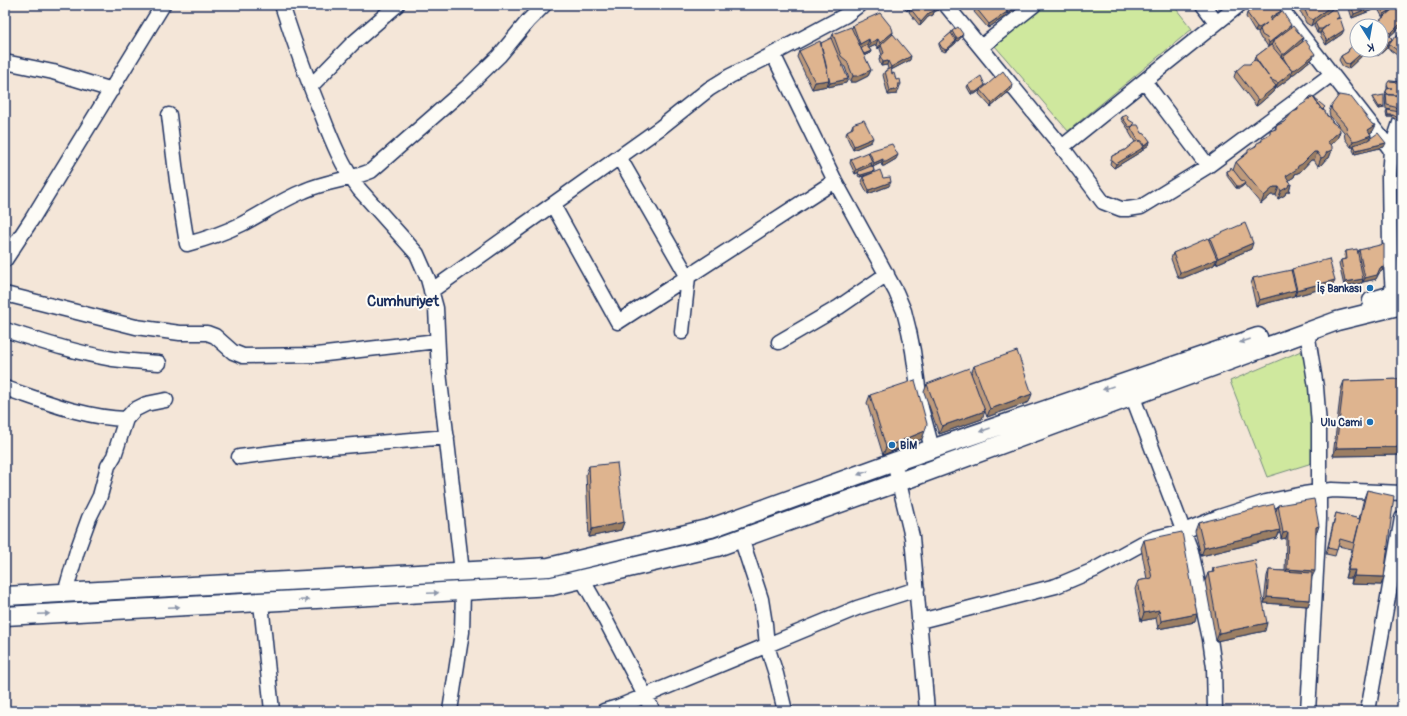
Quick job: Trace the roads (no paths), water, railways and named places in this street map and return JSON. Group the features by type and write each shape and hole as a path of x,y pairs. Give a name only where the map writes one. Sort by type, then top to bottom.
{"main road":[{"path":"5,596 549,567 712,528 932,448 1307,332 1399,297"},
{"path":"5,616 552,586 717,547 900,482 1130,388 1335,311 1399,297"}],"street":[{"path":"5,260 112,90 163,5"},
{"path":"282,5 311,86 339,156 350,178 416,254 428,279 436,308 437,341 462,572"},
{"path":"311,86 352,44 397,5"},
{"path":"169,115 187,244 241,224 305,190 371,171 466,88 499,56 528,21 544,5"},
{"path":"431,291 660,128 709,89 730,76 846,15 859,5"},
{"path":"981,47 1034,5"},
{"path":"1203,5 1216,22"},
{"path":"1062,147 1239,5"},
{"path":"1278,5 1391,150"},
{"path":"954,8 981,47 1062,147 1103,202 1121,209 1135,208 1147,204 1208,166 1332,74"},
{"path":"773,54 835,181 887,274 904,311 913,351 921,408 932,448"},
{"path":"5,62 53,72 112,90"},
{"path":"1144,81 1208,166"},
{"path":"1399,297 1390,246 1389,176 1391,150 1402,117"},
{"path":"619,157 688,277 682,332"},
{"path":"553,205 618,322 835,181"},
{"path":"779,342 839,308 887,274"},
{"path":"5,294 136,327 180,333 207,333 215,336 233,352 243,356 317,355 437,341"},
{"path":"5,330 39,341 86,353 112,358 159,363"},
{"path":"1307,332 1312,359 1319,425 1319,519 1308,711"},
{"path":"5,388 78,412 126,419"},
{"path":"1130,388 1191,551 1210,639 1214,667 1215,711"},
{"path":"65,593 77,551 89,518 100,496 108,466 114,456 126,419 134,410 146,404 166,400"},
{"path":"239,457 295,450 447,437"},
{"path":"894,462 912,537 927,711"},
{"path":"920,620 1056,586 1094,570 1143,542 1184,531 1219,517 1266,502 1318,491 1332,490 1402,493"},
{"path":"1368,711 1402,518"},
{"path":"742,538 760,599 765,624 767,646 776,674 785,711"},
{"path":"582,579 653,711"},
{"path":"604,711 767,646 857,608 917,589"},
{"path":"450,711 462,632 463,591"},
{"path":"261,603 272,711"}],"place":[{"name":"İş Bankası","path":"1370,288"},
{"name":"Ulu Cami","path":"1370,422"},
{"name":"BİM","path":"892,445"}],"district":[{"name":"Cumhuriyet","path":"403,301"}]}
